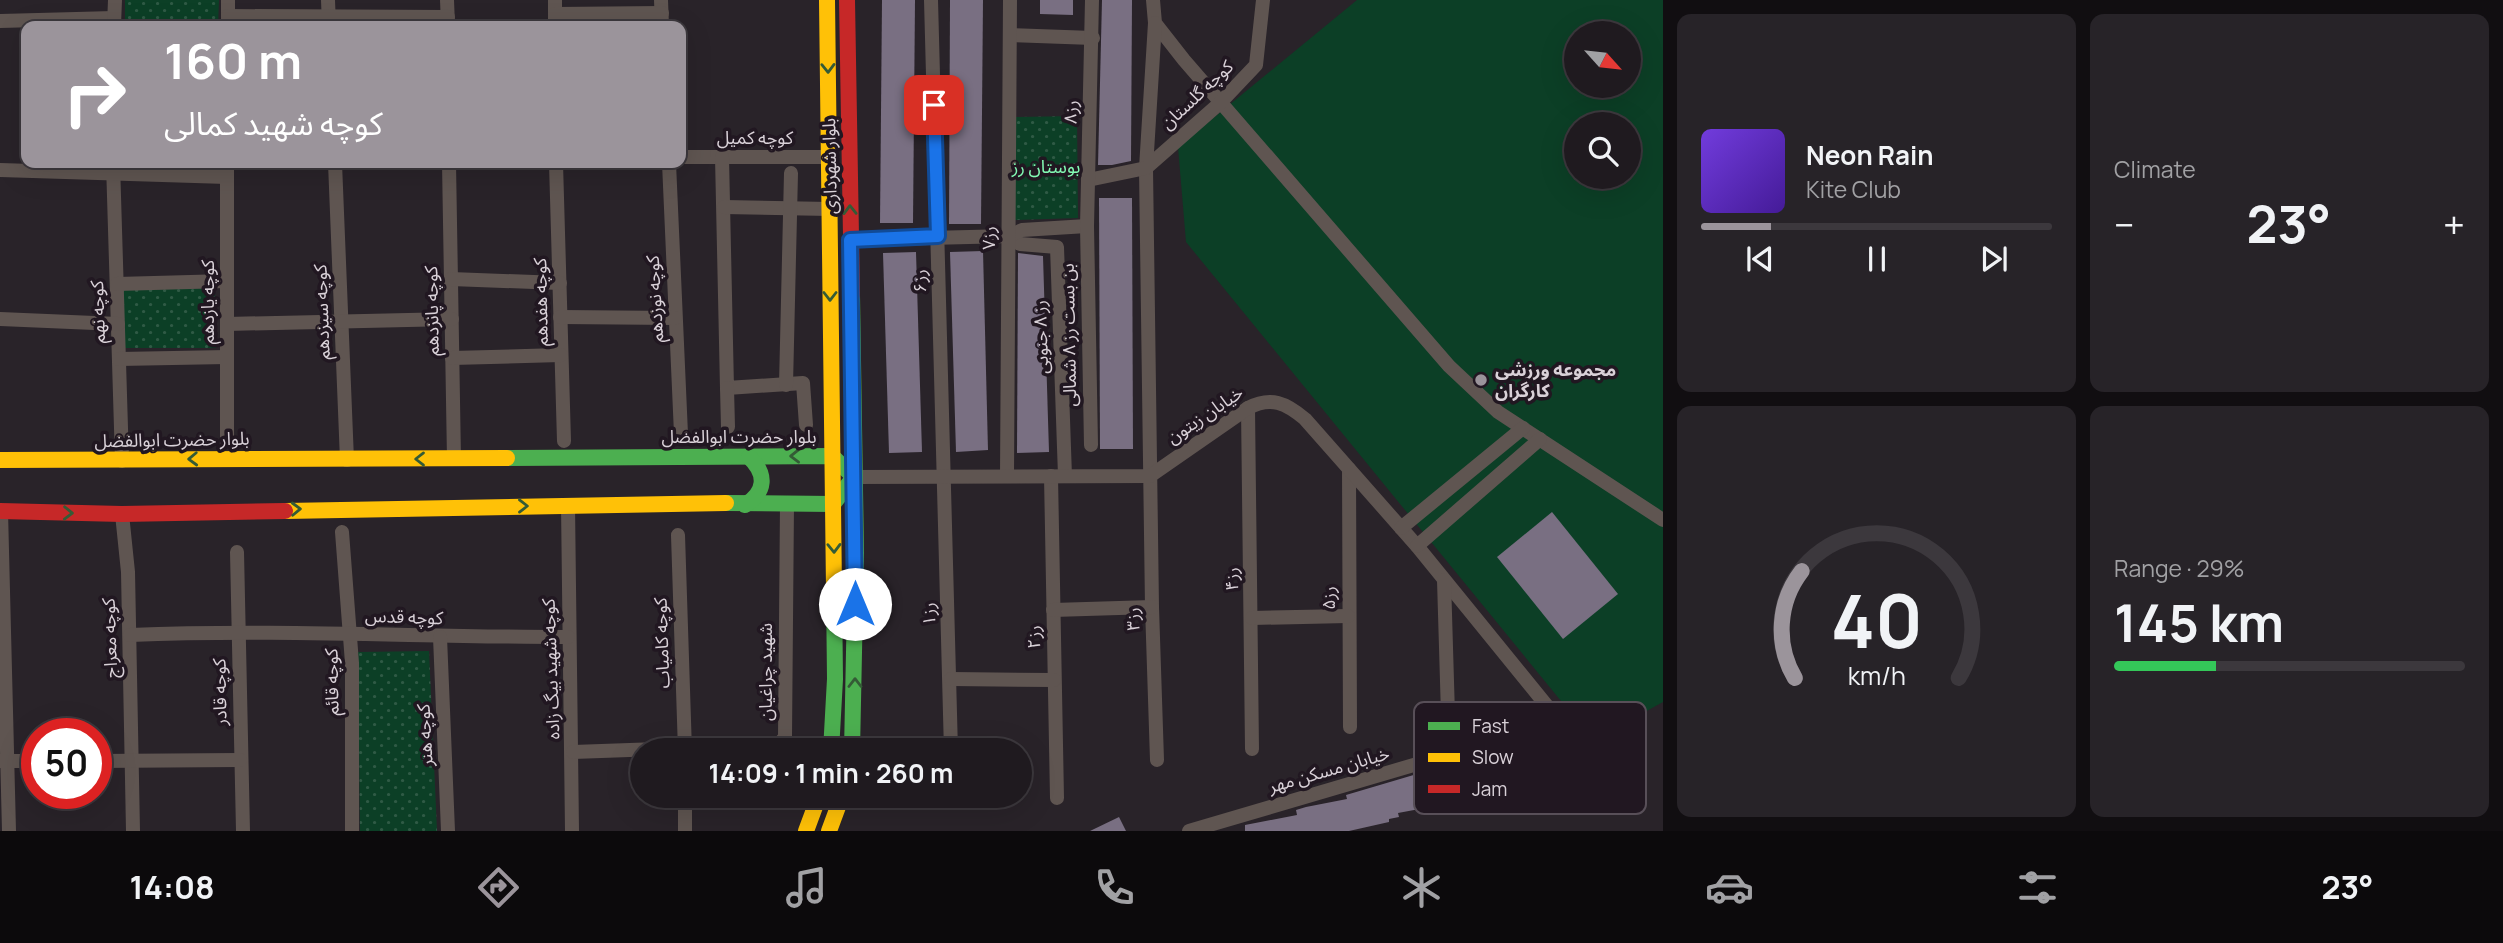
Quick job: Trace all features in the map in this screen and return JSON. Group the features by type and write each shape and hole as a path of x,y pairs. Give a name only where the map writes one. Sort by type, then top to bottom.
{"main road":[{"name":"بلوار شهرداری","path":"827,0 835,679 832,738"},
{"name":"بلوار شهرداری","path":"847,0 854,477 854,738"},
{"name":"بلوار حضرت ابوالفضل","path":"0,460 832,456 854,477"},
{"path":"745,505 759,496 764,481 761,468 749,457"},
{"path":"1,511 122,514 568,505 833,504 854,477"},
{"path":"806,831 815,808"},
{"path":"829,831 838,808"}],"street":[{"path":"114,21 115,0"},
{"path":"228,0 228,21 329,21 328,0"},
{"path":"447,0 448,21"},
{"name":"رز۶","path":"931,0 944,477"},
{"name":"رز۷","path":"1007,476 1010,0"},
{"name":"رز۸","path":"1087,226 1093,0"},
{"name":"رز۳","path":"1153,0 1155,23 1146,168 1152,607 1157,760"},
{"name":"کوچه گلستان","path":"1146,168 1220,103 1256,65 1263,0"},
{"path":"555,13 662,13"},
{"path":"0,21 21,21"},
{"path":"1155,23 1220,103 1449,366 1498,412 1663,520"},
{"path":"1010,35 1093,37"},
{"name":"کوچه کمیل","path":"686,157 829,157"},
{"path":"722,157 728,427"},
{"name":"کوچه نهم","path":"113,168 122,461"},
{"name":"کوچه سیزدهم","path":"335,168 347,460"},
{"name":"کوچه پانزدهم","path":"449,168 454,459"},
{"name":"کوچه هفدهم","path":"556,168 564,441"},
{"name":"کوچه نوزدهم","path":"668,168 681,434"},
{"path":"1088,180 1146,168"},
{"path":"0,170 227,170"},
{"name":"کوچه یازدهم","path":"227,170 227,441"},
{"path":"786,385 791,173"},
{"path":"724,206 830,209"},
{"path":"850,240 1009,236 1022,230 1087,226"},
{"name":"بن بست رز ۸ شمالی","path":"1087,226 1091,444"},
{"name":"رز ۸ جنوبی","path":"1009,236 1020,244 1057,247 1058,476"},
{"path":"451,279 559,283"},
{"path":"117,284 228,281"},
{"path":"560,317 676,318"},
{"path":"228,324 452,319"},
{"path":"0,320 118,324"},
{"path":"452,358 561,355"},
{"path":"119,359 227,357"},
{"path":"727,388 803,383 806,425"},
{"name":"خیابان زیتون","path":"1150,475 1261,401 1285,403 1305,419 1417,546 1544,702"},
{"name":"رز۴","path":"1248,408 1252,749"},
{"path":"1401,528 1523,428"},
{"path":"1417,546 1540,439"},
{"name":"رز۵","path":"1349,469 1350,727"},
{"path":"854,477 1150,475"},
{"name":"رز۲","path":"1057,798 1053,610 1058,476"},
{"name":"رز۱","path":"944,477 951,738"},
{"name":"شهید چراغیان","path":"784,738 787,504"},
{"name":"کوچه شهید بیگ زاده","path":"568,505 572,831"},
{"path":"1,511 3,761 9,831"},
{"name":"کوچه معراج","path":"122,514 130,635 132,831"},
{"name":"کوچه قائم","path":"342,532 349,634 352,831"},
{"name":"کوچه کامیاب","path":"678,535 685,738"},
{"name":"کوچه قادر","path":"237,552 243,831"},
{"path":"1444,580 1448,702"},
{"path":"1053,610 1152,607"},
{"path":"1252,618 1348,616"},
{"name":"کوچه قدس","path":"130,635 239,631 440,638 568,637"},
{"name":"کوچه هنر","path":"440,638 448,831"},
{"path":"951,679 1054,680"},
{"name":"شهید چراغیان","path":"573,752 630,751"},
{"path":"112,761 240,760"},
{"path":"3,761 21,761"},
{"name":"خیابان مسکن مهر","path":"1189,831 1414,765"},
{"path":"685,808 685,831"}],"green space":[{"path":"125,0 219,0 218,21 125,21"},
{"name":"مجموعه ورزشی کارگران","path":"1357,0 1663,0 1663,702 1646,711 1646,702 1562,702 1186,242 1178,147"},
{"name":"بوستان رز","path":"1077,116 1078,218 1014,220 1015,117"},
{"path":"215,288 216,348 121,348 121,290"},
{"path":"429,651 437,831 360,831 358,652"}],"building":[{"path":"882,0 915,0 913,223 880,223"},
{"path":"950,0 983,0 981,224 949,224"},
{"path":"1040,0 1073,0 1073,15 1040,14"},
{"path":"1102,0 1132,0 1131,161 1112,165 1098,165"},
{"path":"1099,198 1132,198 1133,449 1100,449"},
{"path":"983,251 988,450 956,452 950,252"},
{"path":"916,252 922,452 889,453 883,253"},
{"path":"1018,253 1043,256 1049,452 1017,453"},
{"path":"1552,512 1618,594 1563,639 1497,557"},
{"path":"1414,775 1414,810 1398,813 1399,817 1389,819 1389,822 1349,831 1245,831 1245,825 1297,815 1296,810 1347,799 1346,795"},
{"path":"1119,817 1126,831 1090,831"}],"traffic: fast":[{"path":"852,295 856,553 852,738"},
{"path":"507,458 832,456 854,477 833,504 726,503"},
{"path":"745,505 757,494 762,482 759,470 749,457"},
{"path":"832,738 835,679 834,589"}],"traffic: slow":[{"path":"827,0 834,589"},
{"path":"0,460 507,458"},
{"path":"285,511 726,503"},
{"path":"806,831 815,808"},
{"path":"829,831 838,808"}],"traffic: jam":[{"path":"847,0 852,295"},
{"path":"0,511 122,514 285,511"}],"place":[{"name":"مجموعه ورزشی کارگران","path":"1481,380"}],"route":[{"path":"855,604 850,240 938,236 934,105"}]}
